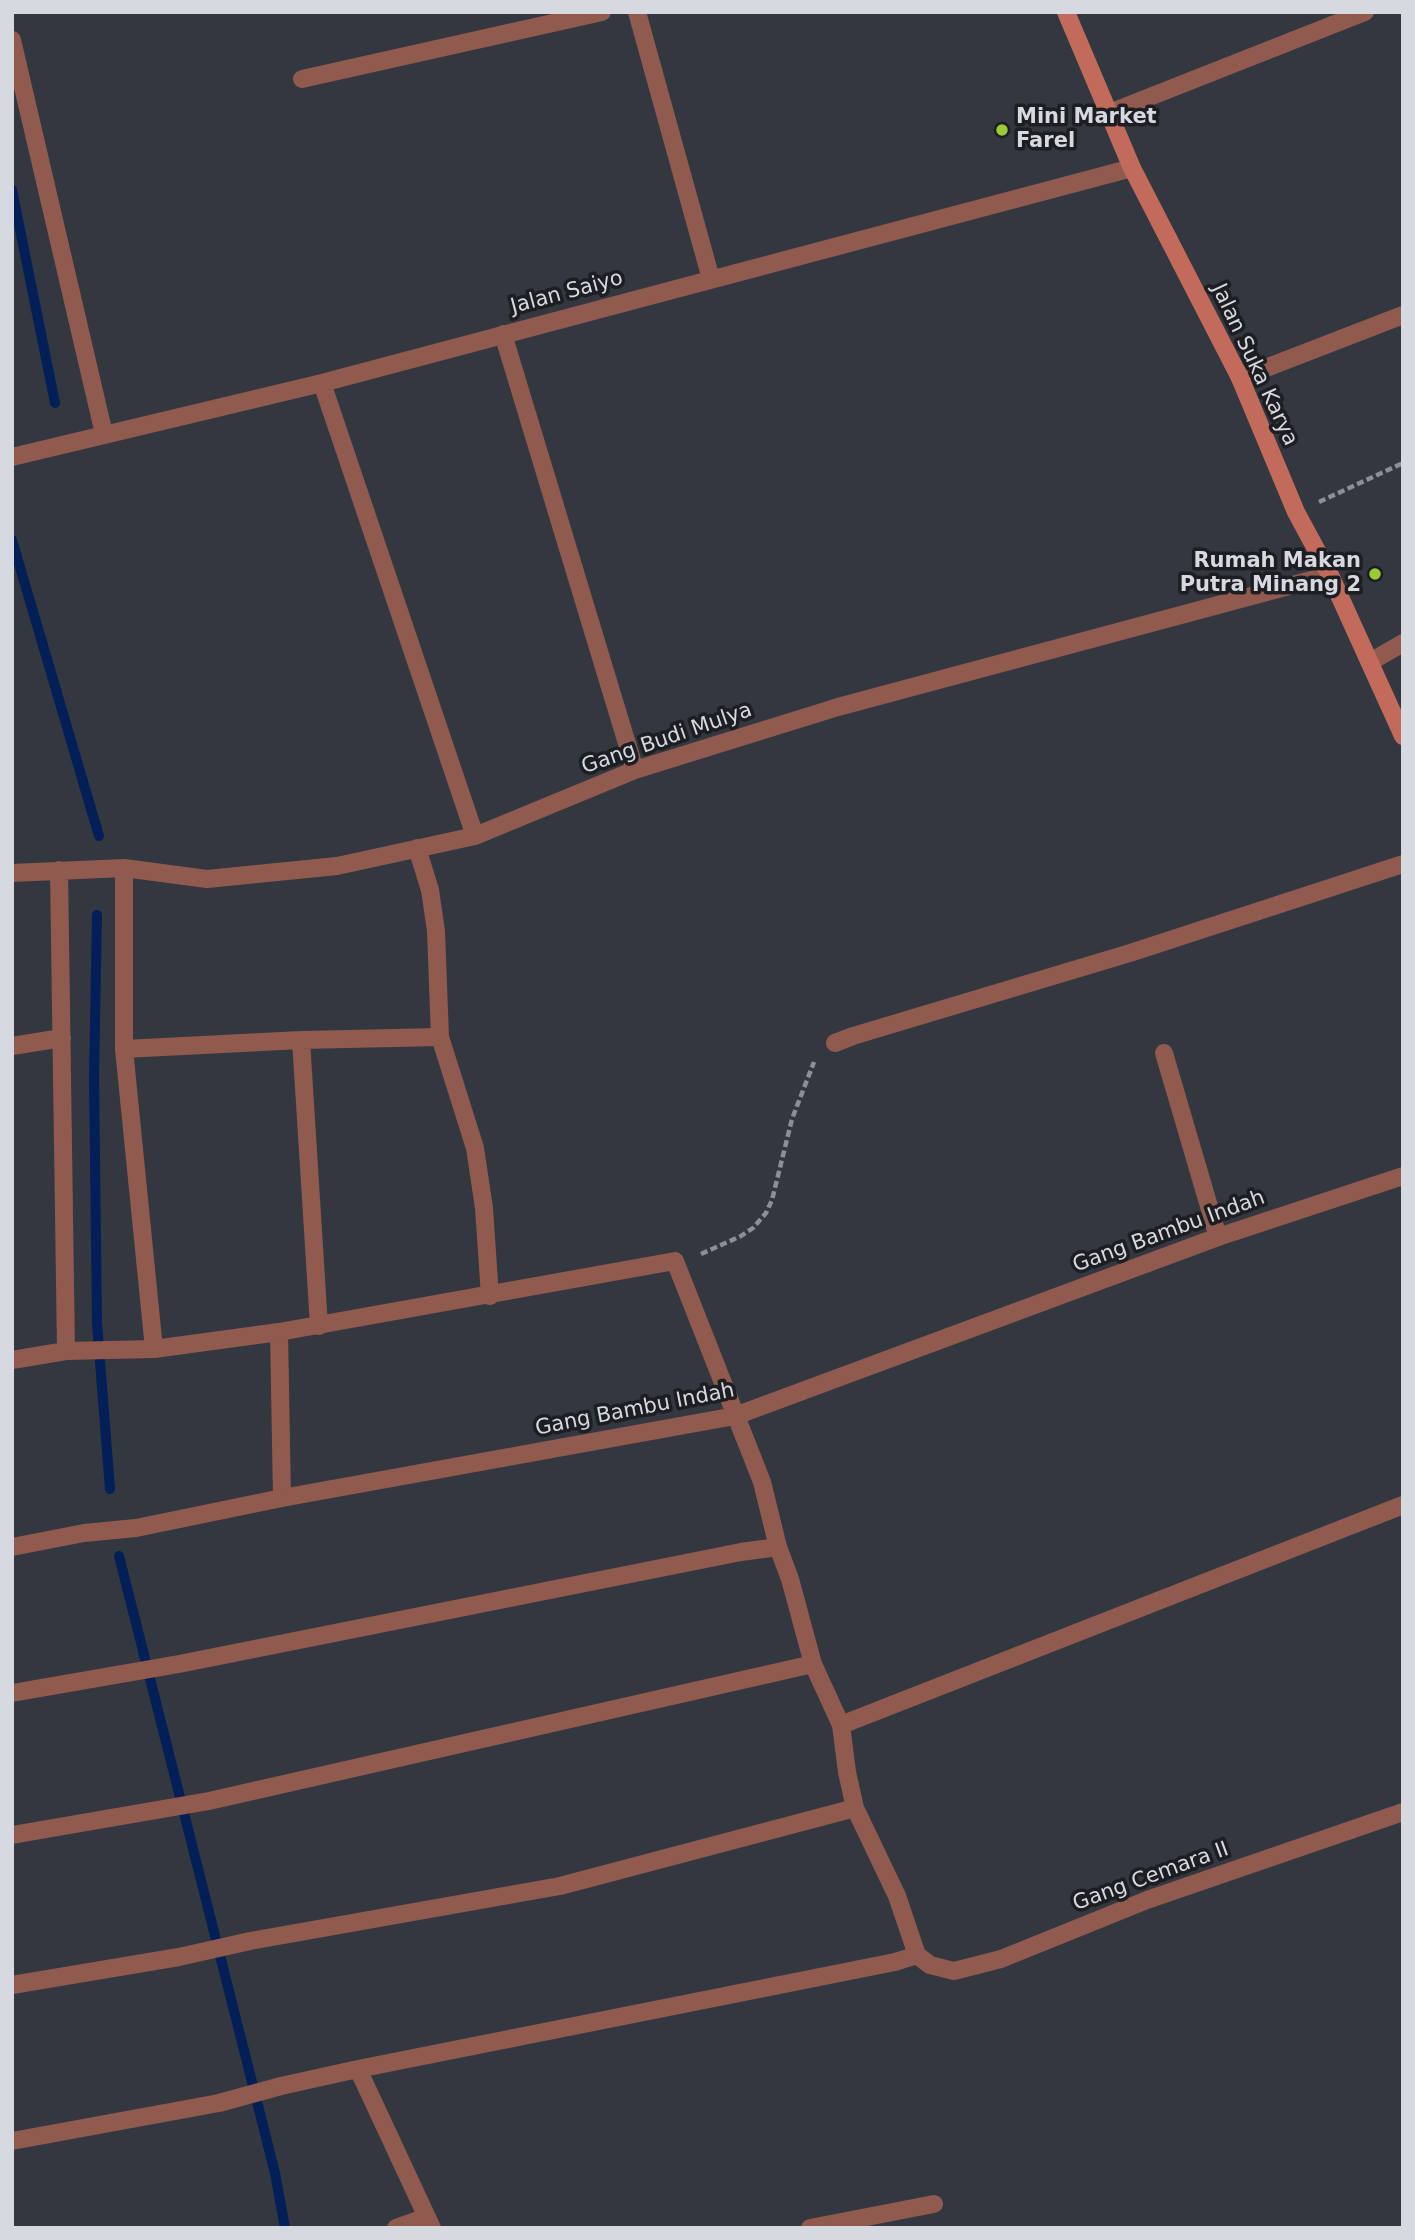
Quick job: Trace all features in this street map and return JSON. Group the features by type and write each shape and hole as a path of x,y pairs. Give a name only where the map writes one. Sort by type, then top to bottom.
{"main road":[{"name":"Jalan Suka Karya","path":"1066,12 1132,167 1240,378 1296,512 1330,575 1403,736"}],"street":[{"path":"302,79 602,12"},
{"path":"637,12 712,279"},
{"path":"1108,113 1365,12"},
{"path":"12,40 104,434"},
{"name":"Jalan Saiyo","path":"12,457 322,383 1132,167"},
{"path":"1240,378 1403,315"},
{"path":"503,334 635,770"},
{"path":"322,383 475,836"},
{"name":"Gang Budi Mulya","path":"12,873 124,868 207,878 337,866 475,836 635,770 838,707 1330,575"},
{"path":"1370,662 1403,643"},
{"path":"417,848 430,890 436,931 440,1037 475,1149 484,1208 491,1296"},
{"path":"835,1043 853,1035 1130,953 1403,864"},
{"path":"124,868 124,1049 154,1349"},
{"path":"59,870 66,1350"},
{"path":"124,1049 301,1040 440,1037"},
{"path":"12,1046 62,1038"},
{"path":"301,1040 319,1326"},
{"path":"1164,1053 1218,1237"},
{"name":"Gang Bambu Indah","path":"12,1547 85,1533 136,1528 282,1498 735,1416 1218,1237 1403,1176"},
{"path":"12,1360 66,1350 154,1349 279,1332 675,1261 762,1482 778,1547 790,1579 813,1664 841,1725 855,1808 897,1896 917,1955 895,1962 358,2069 219,2103 12,2141"},
{"path":"279,1332 282,1498"},
{"path":"841,1725 1403,1505"},
{"path":"12,1693 179,1664 778,1547"},
{"path":"12,1835 209,1801 813,1664"},
{"path":"12,1985 179,1957 250,1941 560,1886 855,1808"},
{"name":"Gang Cemara II","path":"917,1955 930,1965 954,1971 1001,1959 1147,1900 1403,1812"},
{"path":"358,2069 430,2222 396,2228"},
{"path":"810,2228 934,2204"}],"path":[{"path":"1296,512 1403,463"},
{"path":"675,1261 698,1255 741,1236 753,1228 766,1213 772,1200 792,1119 809,1074 822,1051 835,1043"}],"waterway":[{"path":"12,190 55,403"},
{"path":"12,540 99,836"},
{"path":"97,915 94,1076 97,1323 110,1489"},
{"path":"119,1556 275,2173 285,2228"}],"place":[{"name":"Mini Market Farel","path":"1002,130"},
{"name":"Rumah Makan Putra Minang 2","path":"1375,574"}]}
